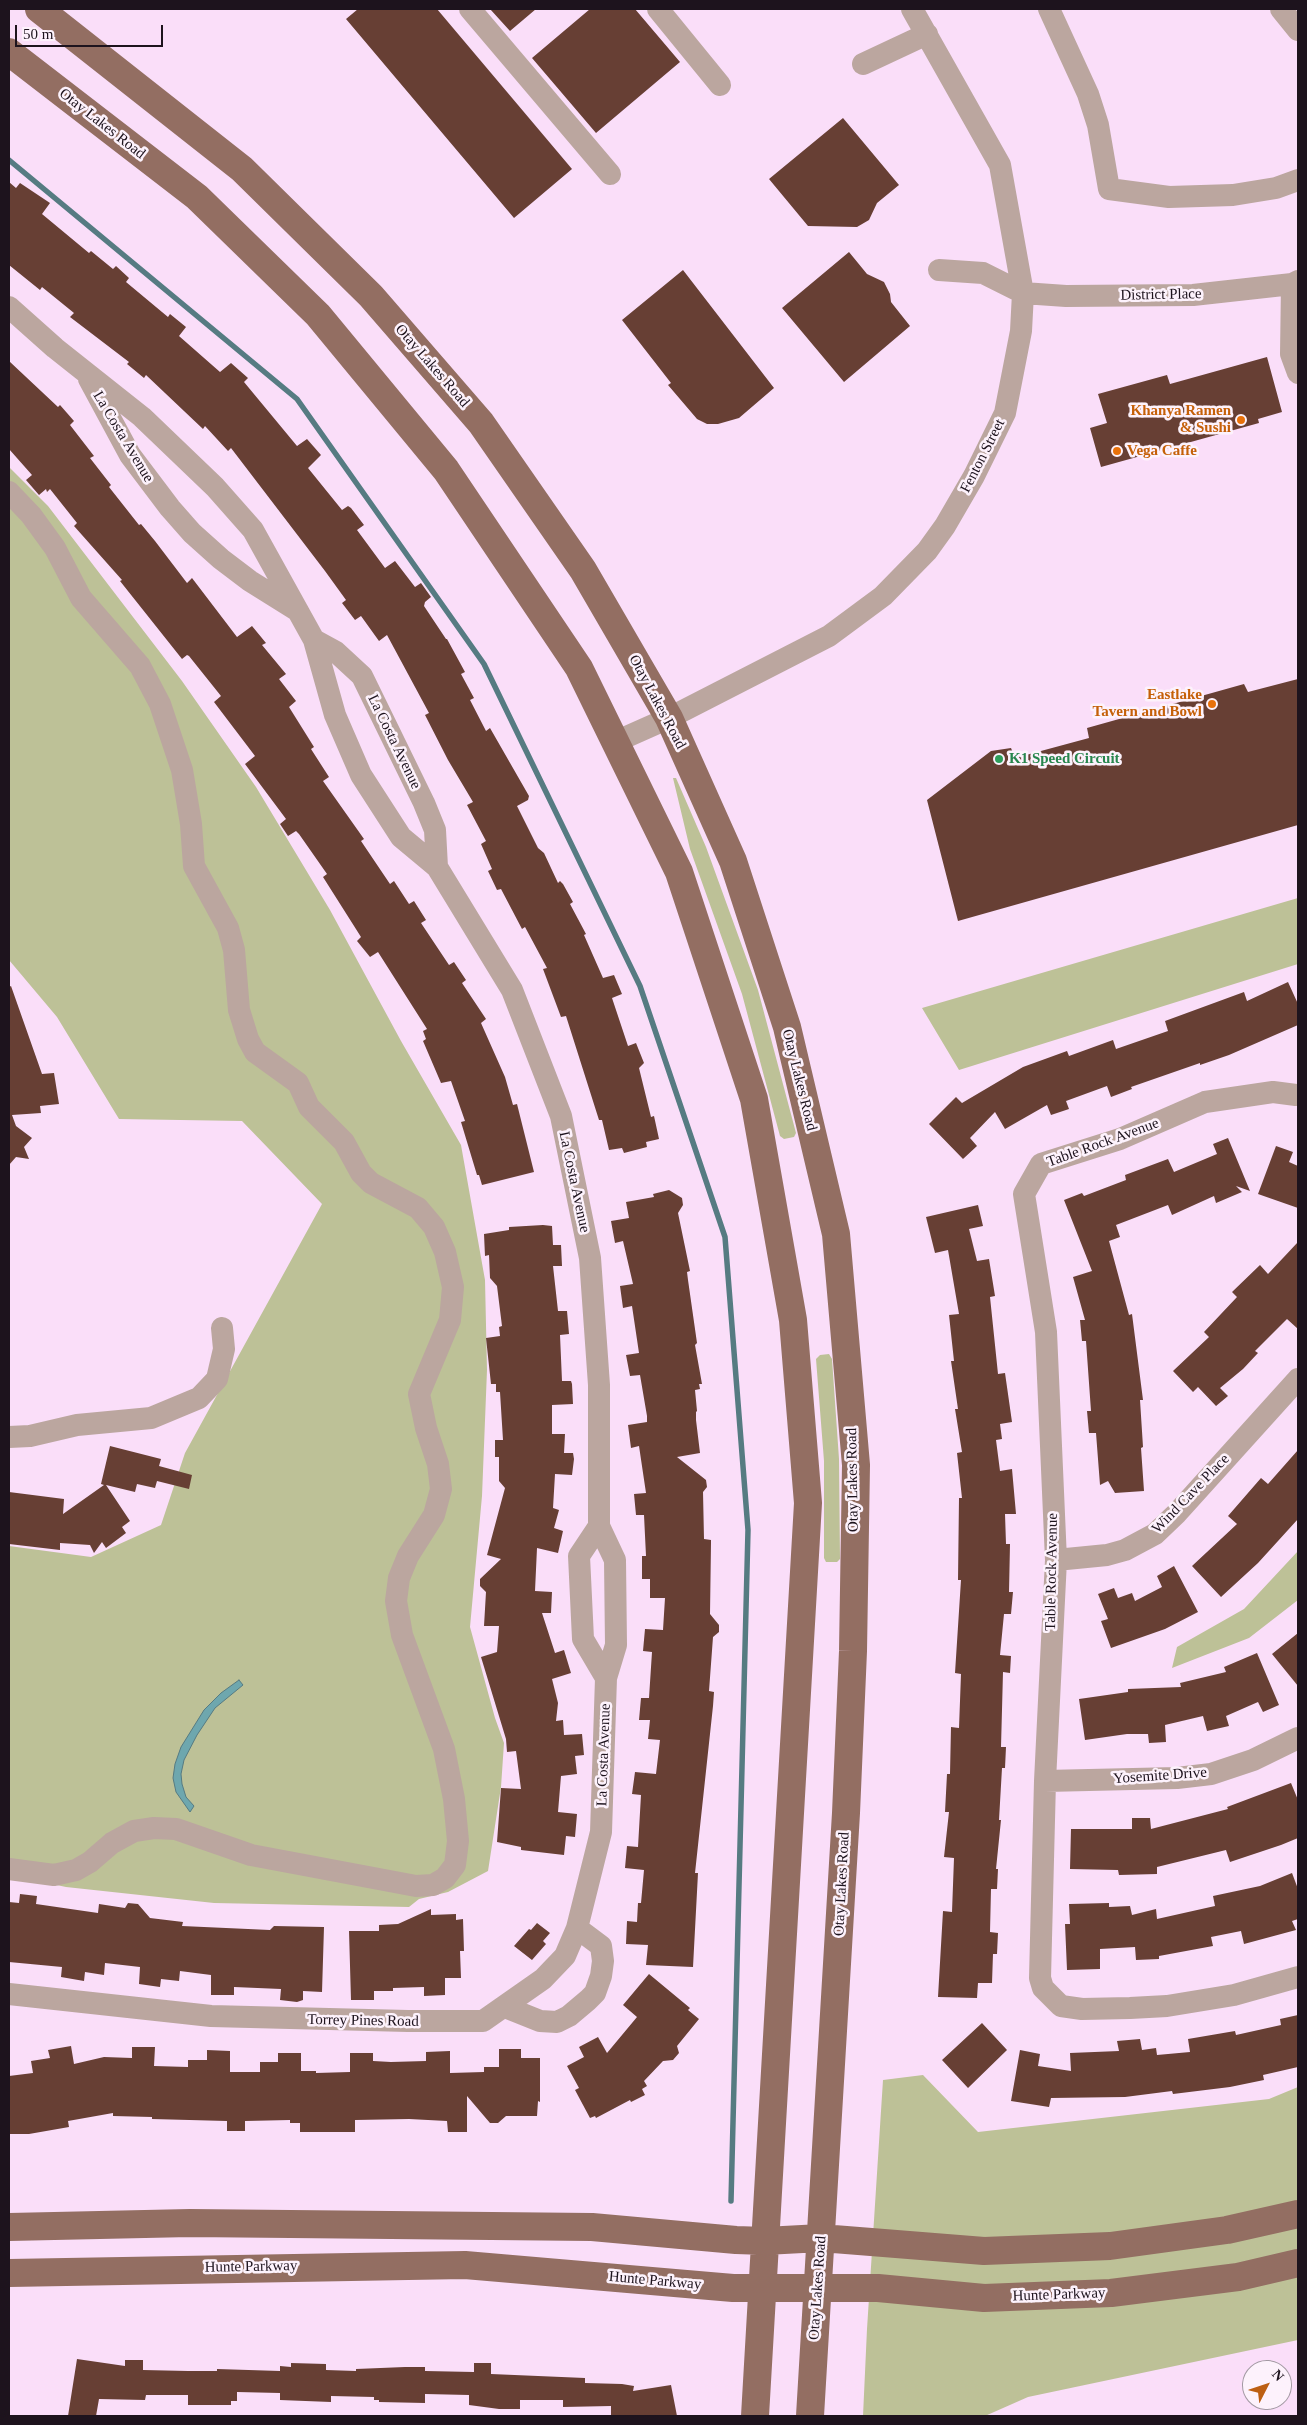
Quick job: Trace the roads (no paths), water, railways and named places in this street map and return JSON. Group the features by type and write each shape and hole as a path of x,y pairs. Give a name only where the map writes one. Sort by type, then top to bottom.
{"main road":[{"name":"Otay Lakes Road","path":"39,9 242,169 371,296 487,431 583,570 669,718 733,861 787,1027 836,1234 856,1465 853,1651 846,1813 810,2416"},
{"name":"Otay Lakes Road","path":"9,52 197,197 318,315 446,470 579,668 616,742 679,872 754,1099 793,1320 808,1503 755,2416"},
{"path":"9,2227 190,2223 462,2224 592,2227 765,2241 821,2238 984,2251 1110,2246 1227,2230 1298,2214"},
{"name":"Hunte Parkway","path":"9,2272 465,2265 762,2290 878,2288 984,2298 1111,2293 1238,2277 1298,2263"}],"street":[{"path":"470,9 610,174"},
{"path":"658,9 720,85"},
{"name":"Fenton Street","path":"616,742 669,718 829,636 883,596 927,551 960,501 1005,412 1021,331 1022,293 1000,165 912,9"},
{"path":"1049,9 1090,102 1098,125 1109,189 1169,197 1233,195 1276,188 1298,180"},
{"path":"1281,9 1298,30"},
{"path":"862,64 926,34"},
{"path":"939,270 983,273 1022,293"},
{"path":"1295,283 1291,354 1298,373"},
{"name":"District Place","path":"1022,293 1066,296 1193,295 1295,283"},
{"name":"La Costa Avenue","path":"9,307 85,372 142,417 215,486 253,530 301,613 314,640 335,716 361,775 402,837 437,867 512,990 561,1116 590,1258 600,1385 599,1526 615,1560 616,1645 606,1678 601,1832"},
{"name":"La Costa Avenue","path":"85,372 130,455 170,508 192,533 250,581 301,613"},
{"path":"9,492 31,515 55,548 81,598 140,666 160,704 182,770 191,824 194,866 228,928 234,950 239,1010 248,1039 255,1052 298,1083 309,1107 344,1142 361,1172 371,1182 418,1208 434,1227 446,1252 453,1287 450,1320 419,1394 426,1428 438,1464 441,1489 434,1515 408,1556 399,1578 396,1601 402,1636 444,1749 454,1799 458,1841 454,1865 445,1878 433,1885 416,1886 251,1855 176,1829 154,1828 134,1831 120,1839 90,1862 70,1872 54,1874 9,1868"},
{"name":"La Costa Avenue","path":"314,640 336,652 362,676 424,803 435,830 437,867"},
{"name":"Table Rock Avenue","path":"1296,1094 1273,1092 1205,1102 1120,1139 1041,1164 1024,1194 1046,1332 1056,1560 1045,1781 1040,1978 1043,1988 1061,2006 1082,2009 1167,2006 1234,1995 1298,1977"},
{"path":"19,1436 77,1425 151,1418 200,1398 217,1378 224,1349 222,1328"},
{"name":"Wind Cave Place","path":"1056,1560 1107,1555 1125,1550 1155,1534 1184,1506 1298,1379"},
{"path":"599,1526 579,1556 583,1638 606,1678"},
{"name":"Yosemite Drive","path":"1045,1781 1177,1778 1211,1774 1253,1760 1298,1738"},
{"name":"Torrey Pines Road","path":"9,1994 211,2016 264,2019 483,2021 543,1979 565,1956 577,1928 601,1832"},
{"path":"505,2007 540,2021 557,2022 569,2016 588,2000 594,1993 601,1976 603,1961 601,1946 577,1928"}],"waterway":[{"path":"9,160 297,399 484,664 640,986 725,1237 748,1530 731,2201"}],"place":[{"name":"Khanya Ramen & Sushi","path":"1241,420"},
{"name":"Vega Caffe","path":"1117,451"},
{"name":"Eastlake Tavern and Bowl","path":"1212,704"},
{"name":"K1 Speed Circuit","path":"999,759"}]}
